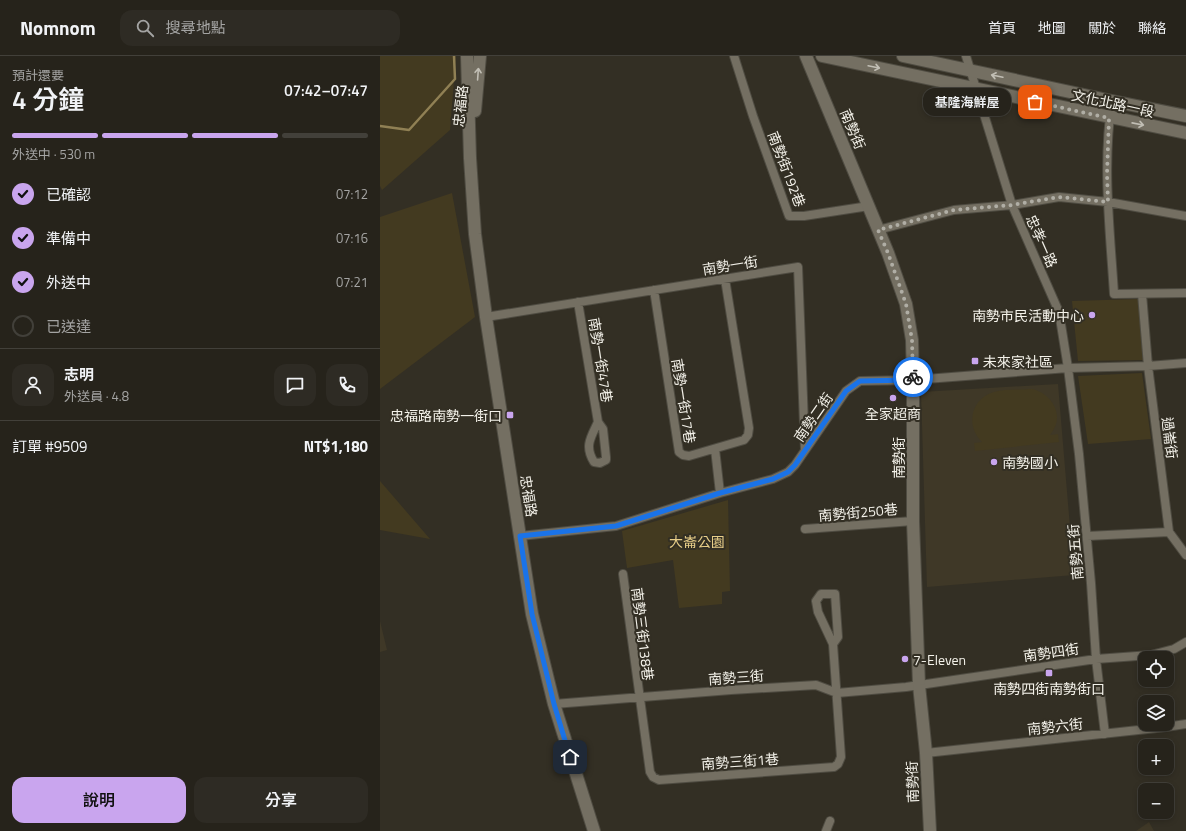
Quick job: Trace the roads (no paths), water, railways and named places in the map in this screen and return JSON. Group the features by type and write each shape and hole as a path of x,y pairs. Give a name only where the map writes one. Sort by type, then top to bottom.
{"street":[{"name":"忠福路","path":"467,56 471,120 470,158 475,234 486,317 532,614 554,704 594,831"},
{"name":"忠福路","path":"471,120 480,56"},
{"name":"南勢街192巷","path":"734,56 753,116 789,216 804,216 869,206"},
{"name":"南勢街","path":"806,56 888,253 906,304 912,340 913,521 919,685 926,752 930,831"},
{"name":"文化北路一段","path":"822,56 1109,118 1186,133"},
{"name":"文化北路一段","path":"903,56 1186,116"},
{"name":"忠孝一路","path":"966,56 1012,205 1059,312 1068,368"},
{"path":"1112,101 1109,118 1107,174 1114,294 1186,293"},
{"path":"878,230 954,210 1012,205 1059,197 1108,202 1186,216"},
{"name":"南勢一街","path":"486,317 798,267 805,450"},
{"name":"南勢一街17巷","path":"654,290 679,452 683,455 689,456 744,440 748,435 749,428 725,279"},
{"name":"過崙街","path":"1142,294 1148,366 1170,532 1186,555"},
{"name":"南勢一街47巷","path":"578,302 598,422"},
{"name":"南勢二街","path":"520,536 616,526 720,493 762,483 782,475 788,472 795,465 846,391 860,381 913,380 1068,368 1148,366 1186,363"},
{"name":"南勢五街","path":"1068,368 1079,454 1096,659 1105,734"},
{"path":"715,449 720,493"},
{"name":"南勢街250巷","path":"805,529 913,521"},
{"path":"1087,536 1170,532"},
{"name":"南勢三街138巷","path":"623,574 638,697"},
{"path":"833,644 838,637 835,594 821,594 816,600 818,612 833,644 837,693"},
{"name":"南勢四街","path":"919,685 1096,659 1151,654 1174,649 1186,642"},
{"name":"南勢三街","path":"554,704 816,685 837,693 919,685"},
{"name":"南勢三街1巷","path":"638,697 650,772 653,778 659,780 834,767 838,764 841,757 837,693"},
{"name":"南勢六街","path":"926,752 1105,734 1186,724"},
{"path":"826,831 830,821"}],"waterway":[{"path":"380,126 409,130 455,79 454,56"}],"place":[{"name":"基隆海鮮屋","path":"1035,102"},
{"name":"南勢市民活動中心","path":"1092,315"},
{"name":"未來家社區","path":"975,361"},
{"name":"全家超商","path":"893,398"},
{"name":"忠福路南勢一街口","path":"510,415"},
{"name":"南勢國小","path":"994,462"},
{"name":"7-Eleven","path":"905,659"},
{"name":"南勢四街南勢街口","path":"1049,673"}],"park label":[{"name":"大崙公園","path":"697,541"}]}
